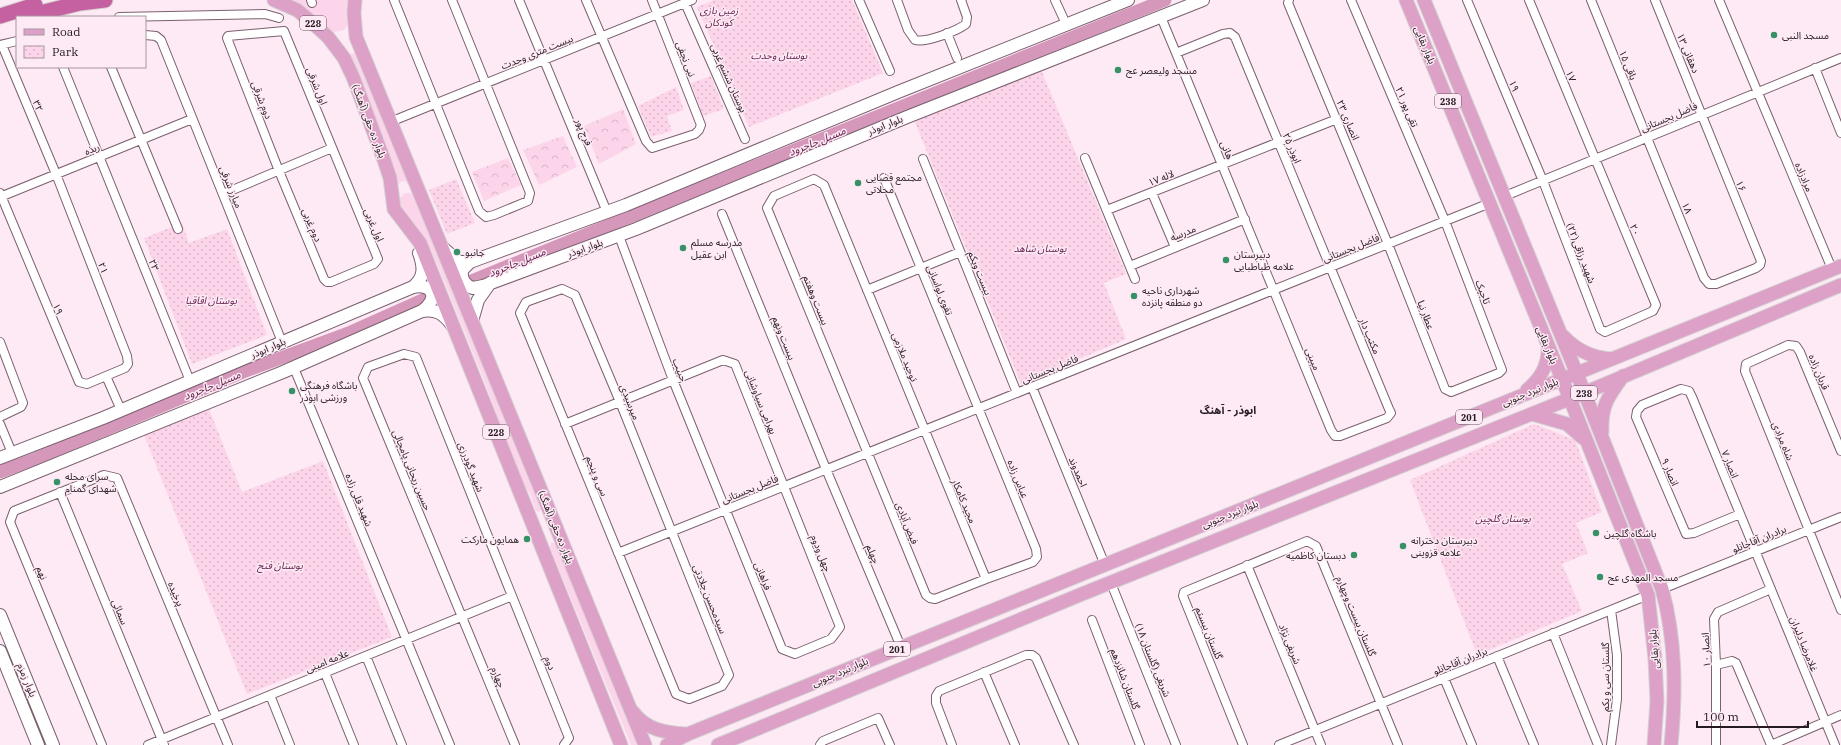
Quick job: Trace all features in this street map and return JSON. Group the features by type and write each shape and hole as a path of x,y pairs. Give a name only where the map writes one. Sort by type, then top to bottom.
{"highway":[{"path":"0,16 56,0"},
{"path":"28,16 80,3 105,0"},
{"path":"0,24 16,19"}],"main road":[{"name":"بلوار ده حقی (آهنگ)","path":"274,0 297,10 328,37 344,58 353,77 390,178 394,208 420,243 621,745"},
{"name":"بلوار ده حقی (آهنگ)","path":"355,0 354,29 361,50 644,745"},
{"path":"442,247 450,256 459,262 470,262 607,212 1128,0"},
{"name":"بلوار ابوذر","path":"470,262 462,270 462,279 468,287 478,287 491,283 619,236 1045,61 1203,0"},
{"name":"بلوار بقایی","path":"1406,0 1562,379 1648,595 1655,659 1657,701 1654,745"},
{"name":"بلوار بقایی","path":"1424,0 1577,374 1662,589 1669,614 1674,664 1675,704 1671,745"},
{"path":"344,58 344,49 348,44 355,45 361,50"},
{"path":"1490,203 1505,196"},
{"path":"411,232 423,264 422,275 419,281 413,286"},
{"name":"بلوار نبرد جنوبی","path":"626,701 637,717 646,724 660,731 688,734 1836,268"},
{"path":"472,321 478,300 491,283"},
{"path":"0,487 294,368 422,311 430,305 433,300 432,293 427,287 422,285 413,286"},
{"name":"بلوار ابوذر","path":"0,458 121,410 413,286"},
{"name":"بلوار نبرد جنوبی","path":"718,745 1111,583 1570,399 1840,287"},
{"path":"422,311 437,311 452,322"},
{"path":"1559,333 1582,352 1597,358 1614,359"},
{"path":"1517,397 1532,386 1543,372 1546,364 1548,347"},
{"path":"1602,438 1602,422 1605,404 1608,397 1623,376"},
{"path":"1532,414 1567,424 1587,442"},
{"path":"520,491 531,511 538,517 545,514 547,504"},
{"path":"541,548 544,538 552,536 560,546 565,558 572,566"},
{"path":"1648,595 1662,589"},
{"name":"بلوار زمزم","path":"0,615 53,745"},
{"name":"بلوار زمزم","path":"0,651 38,745"},
{"path":"612,722 616,745"},
{"name":"201","path":"667,745 688,734"}],"street":[{"path":"394,0 479,211 486,217 528,200 530,192 452,0"},
{"name":"فرج پور","path":"519,0 607,212"},
{"path":"586,0 601,37"},
{"name":"نبی نجفی","path":"601,37 648,146 657,148 695,134 701,125 652,0"},
{"path":"859,0 890,71"},
{"path":"897,0 912,36 915,40 920,41 961,28 966,24 968,17 961,0"},
{"path":"1055,0 1066,24"},
{"name":"تقی پور ۲۱","path":"1351,0 1444,221"},
{"name":"۱۹","path":"1467,0 1543,181"},
{"name":"۱۷","path":"1529,0 1594,159"},
{"name":"باقی ۱۵","path":"1591,0 1648,137"},
{"name":"دهقانی ۱۳","path":"1655,0 1702,114"},
{"name":"مرادزاده","path":"1719,0 1757,92 1836,268"},
{"name":"بیست متری وحدت","path":"390,122 688,1"},
{"name":"بوستان ششم غربی","path":"688,1 745,139"},
{"name":"انصاری ۲۳","path":"1289,2 1388,244"},
{"path":"146,16 265,14 279,18"},
{"name":"هانی","path":"1161,17 1274,290"},
{"name":"دوم شرقی","path":"279,171 227,36 284,31"},
{"name":"اول شرقی","path":"284,31 332,148"},
{"path":"947,33 957,58"},
{"name":"ابوذر ۲۵","path":"1176,53 1223,34 1230,33 1235,37 1330,267"},
{"name":"مبارز شرقی","path":"146,35 156,36 161,40 282,342"},
{"path":"1,45 16,41"},
{"name":"۳۲","path":"1,45 4,59 56,174"},
{"name":"فاضل بجستانی","path":"1505,196 1841,58"},
{"name":"۲۳","path":"63,68 190,380"},
{"path":"111,68 178,229"},
{"path":"1815,68 1841,133"},
{"name":"۱۶","path":"1702,114 1761,261 1760,265 1756,268 1716,284 1709,284"},
{"name":"ربذه","path":"0,195 192,119"},
{"name":"لاله ۱۷","path":"1107,210 1337,119"},
{"name":"۱۸","path":"1648,137 1704,278 1709,284"},
{"path":"223,194 332,148"},
{"name":"اول غربی","path":"331,282 374,264 378,259 332,148"},
{"path":"1085,158 1135,279"},
{"name":"بیست ویکم","path":"923,159 1017,393"},
{"name":"۲۰","path":"1594,159 1656,305 1653,311 1602,332"},
{"name":"دوم غربی","path":"279,171 324,279 327,282 331,282"},
{"name":"۲۱","path":"56,174 127,356 128,364 125,368"},
{"name":"تقوی لواسانی","path":"884,178 978,409"},
{"name":"توحید ملازمی","path":"814,179 824,185 924,430"},
{"name":"بیست وهفتم","path":"814,179 774,196 767,208 868,452"},
{"name":"شهید رزاقی(۲۲)","path":"1543,181 1602,332"},
{"path":"1152,193 1175,247"},
{"name":"۱۹","path":"0,195 79,382 84,385 125,368"},
{"name":"فاضل بجستانی","path":"618,552 1490,203"},
{"name":"بیست ونهم","path":"722,214 826,469"},
{"name":"مدرسه","path":"1130,266 1245,219"},
{"name":"تاجیک","path":"1444,221 1502,370 1499,373 1451,392 1447,392"},
{"name":"حبیب","path":"619,236 673,380 725,510"},
{"name":"عطار نیا","path":"1388,244 1444,389 1447,392"},
{"path":"867,290 960,252"},
{"name":"مکتب دار","path":"1330,267 1391,414 1387,418 1340,436 1335,436"},
{"name":"میرسیدی","path":"562,289 574,295 620,402 672,531"},
{"name":"سی و پنجم","path":"562,289 526,302 520,313 676,694"},
{"name":"مبینی","path":"1274,290 1335,436"},
{"path":"0,342 23,403 21,406 0,417"},
{"name":"قربان زاده","path":"1751,361 1788,345 1796,346 1800,352 1841,451"},
{"name":"شهید گودرزی","path":"404,354 416,357 512,596"},
{"name":"حسین ریحانی پامچالی","path":"404,354 368,367 363,378 462,617"},
{"name":"بهرامی سیاوشانی","path":"565,424 723,360 734,364 784,486"},
{"name":"شاه مرادی","path":"1751,361 1746,364 1745,371 1809,530"},
{"name":"شهید قلی زاده","path":"294,368 450,745"},
{"path":"106,376 121,410"},
{"name":"احمدوند","path":"1032,387 1106,565"},
{"name":"انصار ۹","path":"1681,389 1642,404 1637,411 1636,417 1682,527 1686,534 1694,533 1740,514"},
{"name":"انصار ۷","path":"1681,389 1689,391 1692,397 1755,551"},
{"name":"عباس زاده","path":"978,409 1036,550 1037,557 1033,562 986,579"},
{"path":"0,424 12,453"},
{"name":"مجید کامکار","path":"924,430 986,579"},
{"name":"فیض آبادی","path":"868,452 926,595 935,599 986,579"},
{"name":"چهلم","path":"826,469 901,647"},
{"name":"نهم","path":"102,745 10,522 14,510 104,474 117,478"},
{"name":"پرخیده","path":"117,478 228,745"},
{"name":"چهل ودوم","path":"782,649 795,654 831,639 840,627 784,486"},
{"name":"سمائی","path":"60,492 162,742"},
{"name":"فراهانی","path":"725,510 782,649"},
{"name":"برادران آقاجانلو","path":"1662,589 1841,517"},
{"path":"1809,530 1841,610"},
{"name":"سیدمحسن جلادتی","path":"672,531 729,675 722,686 688,699 676,694"},
{"name":"گلستان بیست وچهارم","path":"1247,565 1307,541 1316,546 1382,703 1398,745"},
{"name":"غلامرضا دلیران","path":"1755,551 1835,745"},
{"name":"شریفی نژاد","path":"1247,565 1321,745"},
{"name":"گلستان بیستم","path":"1243,745 1183,596 1184,592 1188,589 1247,565"},
{"name":"شریفی (گلستان ۱۸)","path":"1111,583 1176,745"},
{"name":"انصار ۱۰","path":"1716,745 1716,665 1714,619 1718,612 1771,589"},
{"name":"برادران آقاجانلو","path":"1279,745 1648,595"},
{"name":"علامه امینی","path":"148,745 162,742 216,717 512,596"},
{"name":"دوم","path":"512,596 569,738 564,745"},
{"name":"گلستان سی و یکم","path":"1611,610 1617,655 1617,699 1611,745"},
{"name":"چهارم","path":"462,617 515,745"},
{"name":"گلستان شانزدهم","path":"1092,620 1140,745"},
{"path":"1553,633 1598,745"},
{"path":"952,745 936,703 936,696 939,691 1026,655 1032,655 1036,658 1074,745"},
{"path":"366,656 402,745"},
{"path":"1497,656 1534,745"},
{"path":"1716,665 1732,661 1736,663 1771,745 1841,715"},
{"path":"984,672 1015,745"},
{"path":"325,673 354,745"},
{"path":"1444,678 1472,745"},
{"path":"270,695 290,745"},
{"path":"820,745 823,741 878,718 890,745"}],"green space":[{"path":"283,0 351,0 349,23 344,30 334,32"},
{"name":"بوستان وحدت","path":"714,0 852,0 883,73 749,127 697,7"},
{"path":"352,53 355,54 409,185 405,181 400,182 395,190 374,116 350,55"},
{"name":"بوستان شاهد","path":"1040,67 1126,274 1104,283 1126,339 1021,384 914,120"},
{"path":"711,76 724,109 703,116 691,83"},
{"path":"676,87 684,110 667,116 672,131 651,137 638,106"},
{"path":"623,109 636,144 599,164 584,126"},
{"path":"563,136 577,167 539,185 523,150"},
{"path":"508,158 521,185 484,201 472,172"},
{"path":"456,179 475,223 447,234 429,190"},
{"path":"405,193 410,193 414,196 533,487 541,510 538,512 536,511 531,496 519,476 484,380 438,266 424,238 400,209 399,199"},
{"name":"بوستان اقاقیا","path":"182,223 189,243 227,229 267,335 192,364 144,238"},
{"name":"بوستان فتح","path":"209,409 242,492 323,461 392,637 247,694 144,435"},
{"name":"بوستان گلچین","path":"1534,424 1575,440 1602,512 1576,523 1588,553 1562,564 1582,611 1477,655 1410,480"},
{"path":"551,542 556,544 568,570 637,745 631,745 550,547"}],"waterway":[{"name":"مسیل جاجرود","path":"469,282 1165,0"},
{"name":"مسیل جاجرود","path":"0,472 35,459 243,372 351,332 425,299"}],"place":[{"name":"مسجد النبی","path":"1774,35"},
{"name":"مسجد ولیعصر عج","path":"1118,70"},
{"name":"مجتمع قضایی محلاتی","path":"858,183"},
{"name":"مدرسه مسلم ابن عقیل","path":"683,248"},
{"name":"جانبو","path":"457,252"},
{"name":"دبیرستان علامه طباطبایی","path":"1226,260"},
{"name":"شهرداری ناحیه دو منطقه پانزده","path":"1134,296"},
{"name":"باشگاه فرهنگی ورزشی ابوذر","path":"292,391"},
{"name":"سرای محله شهدای گمنام","path":"57,482"},
{"name":"باشگاه گلچین","path":"1596,533"},
{"name":"همایون مارکت","path":"527,539"},
{"name":"دبیرستان دخترانه علامه قزوینی","path":"1403,546"},
{"name":"دبستان کاظمیه","path":"1354,555"},
{"name":"مسجد المهدی عج","path":"1600,577"}],"district":[{"name":"ابوذر - آهنگ","path":"1228,410"}],"park label":[{"name":"زمین بازی کودکان","path":"719,16"}]}
